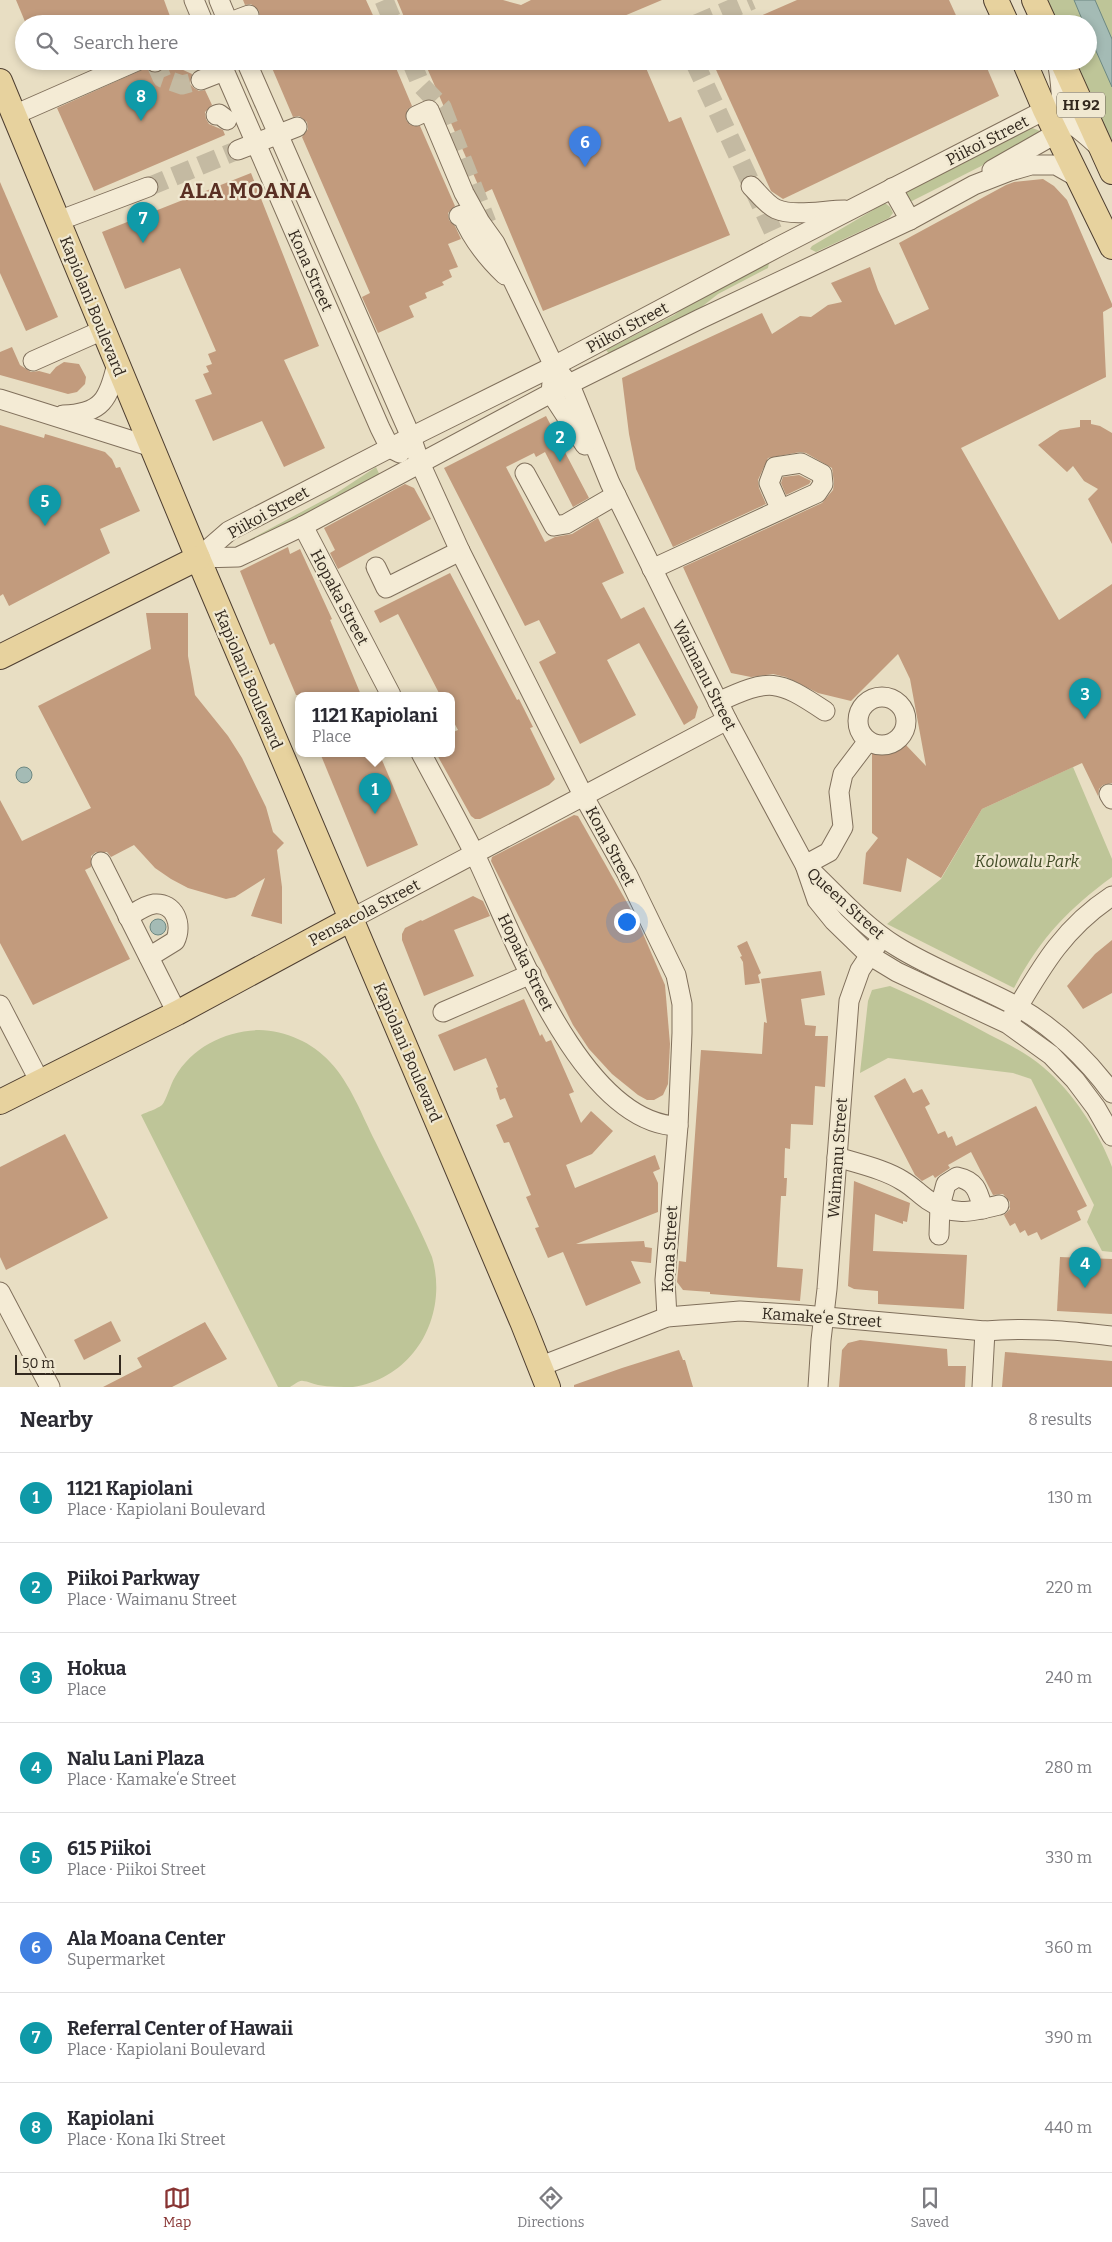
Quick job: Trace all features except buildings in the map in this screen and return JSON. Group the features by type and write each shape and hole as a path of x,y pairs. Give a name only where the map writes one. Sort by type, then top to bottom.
{"main road":[{"path":"996,0 1003,15"},
{"path":"1034,0 1041,15"},
{"name":"HI 92","path":"1029,70 1055,120 1079,178 1112,247"},
{"name":"HI 92","path":"1066,70 1112,172"},
{"name":"Kapiolani Boulevard","path":"0,81 198,558 544,1376"},
{"name":"Piikoi Street","path":"0,657 198,558"},
{"name":"Pensacola Street","path":"0,1102 177,1012 351,919"}],"street":[{"path":"194,0 200,15"},
{"path":"219,0 225,15"},
{"path":"14,115 129,70"},
{"path":"201,80 216,70"},
{"name":"Kona Street","path":"222,70 227,119 256,143 390,448"},
{"name":"Kona Street","path":"250,70 460,551 583,794 627,874 676,975 682,1004 678,1126 665,1280 667,1317"},
{"path":"1059,70 1062,93 1055,120 1078,126 1100,148"},
{"name":"Waimanu Street","path":"416,116 429,110 464,193 480,222 495,242 554,366 570,385 613,489 726,720 805,864"},
{"name":"Piikoi Street","path":"974,185 1055,120"},
{"name":"Piikoi Street","path":"198,558 229,531 554,366 892,188 1055,120"},
{"path":"238,150 297,127"},
{"name":"Piikoi Street","path":"198,558 238,557 303,526 551,393 910,220 974,185 1010,170 1031,166 1056,165 1079,178"},
{"path":"750,186 774,209 794,214 821,210 849,210"},
{"path":"58,221 148,187"},
{"path":"892,188 910,220"},
{"path":"459,216 462,215 469,232 484,255 513,283"},
{"path":"780,246 802,271"},
{"path":"32,361 103,330"},
{"path":"56,416 88,413 98,407 112,387 117,363"},
{"path":"551,393 554,366"},
{"name":"Waimanu Street","path":"551,393 613,489"},
{"path":"0,399 152,447"},
{"path":"390,448 420,463"},
{"path":"525,473 554,526 566,524 613,489"},
{"path":"652,569 780,508"},
{"name":"Hopaka Street","path":"303,526 389,692"},
{"path":"376,567 386,588 460,551"},
{"path":"718,702 751,687 772,684 798,693 825,711"},
{"name":"Pensacola Street","path":"351,919 583,794 726,720"},
{"path":"805,864 829,852 844,827 839,792 843,774 868,741"},
{"name":"Hopaka Street","path":"423,757 474,853 531,974 575,1055 600,1085 618,1102 633,1112 662,1123 678,1126"},
{"path":"101,862 177,1012"},
{"name":"Queen Street","path":"805,864 882,937 912,956 1018,1008 1064,1039 1093,1068 1112,1093"},
{"name":"Queen Street","path":"805,864 817,900 834,921 869,954 897,972 1008,1024 1051,1055 1076,1080 1096,1108 1112,1136"},
{"path":"1008,1024 1049,956 1062,939 1093,909 1112,896"},
{"path":"128,917 154,904 169,908 178,919 180,927 175,941 170,946 149,957"},
{"name":"Waimanu Street","path":"818,1387 849,1001 860,970 882,937"},
{"path":"443,1012 531,974"},
{"path":"0,1005 40,1082"},
{"path":"837,1157 889,1174 940,1206 966,1213 991,1207 968,1180 956,1177 946,1184 940,1206 939,1235"},
{"path":"0,1292 50,1387"},
{"name":"Kamakeʻe Street","path":"544,1376 667,1317 740,1311 984,1331 1009,1328 1040,1329 1112,1336"},
{"path":"982,1387 984,1331"}],"green space":[{"path":"1048,0 1112,0 1112,146 1079,70 1097,70 1097,15 1054,15"},
{"path":"1030,127 1040,131 1041,136 910,202 906,192"},
{"path":"885,203 893,213 889,218 816,252 810,249 812,246"},
{"path":"765,263 769,263 768,268 718,294 694,313 610,355 606,350 674,315 690,303"},
{"path":"376,467 381,478 235,551 232,549 335,494"},
{"name":"Kolowalu Park","path":"1073,767 1112,859 1112,877 1082,901 1056,926 1044,940 1014,988 887,924 941,879 982,809"},
{"path":"890,986 941,1009 1018,1050 1043,1067 1064,1088 1092,1126 1112,1167 1112,1252 1102,1251 1087,1222 1094,1205 1031,1079 1013,1073 888,1058 860,1073 868,1001 872,990"},
{"path":"259,1030 289,1035 307,1043 323,1055 337,1070 355,1100 432,1257 436,1279 435,1301 431,1322 422,1341 409,1357 393,1371 375,1381 353,1387 322,1386 301,1381 290,1387 278,1387 141,1115 162,1105 173,1080 182,1066 200,1049 222,1037"}],"water":[{"path":"1074,0 1095,0 1112,39 1112,87 1097,53 1097,15 1080,15"},
{"path":"24,767 30,769 32,775 30,781 24,783 18,781 16,775 18,769"},
{"path":"158,919 164,921 166,927 164,933 158,935 152,933 150,927 152,921"}],"tunnel":[{"path":"384,0 390,15"},
{"path":"717,15 752,0"},
{"path":"158,70 162,78 182,85 201,80"},
{"path":"415,70 421,85 442,107 487,223"},
{"path":"698,70 780,246"},
{"path":"148,187 238,150"}],"place":[{"name":"Kapiolani","path":"141,121"},
{"name":"Ala Moana Center","path":"585,167"},
{"name":"Referral Center of Hawaii","path":"143,243"},
{"name":"Piikoi Parkway","path":"560,462"},
{"name":"615 Piikoi","path":"45,526"},
{"name":"Hokua","path":"1085,719"},
{"name":"1121 Kapiolani","path":"375,814"},
{"name":"Nalu Lani Plaza","path":"1085,1288"}],"district":[{"name":"ALA MOANA","path":"246,191"}]}
